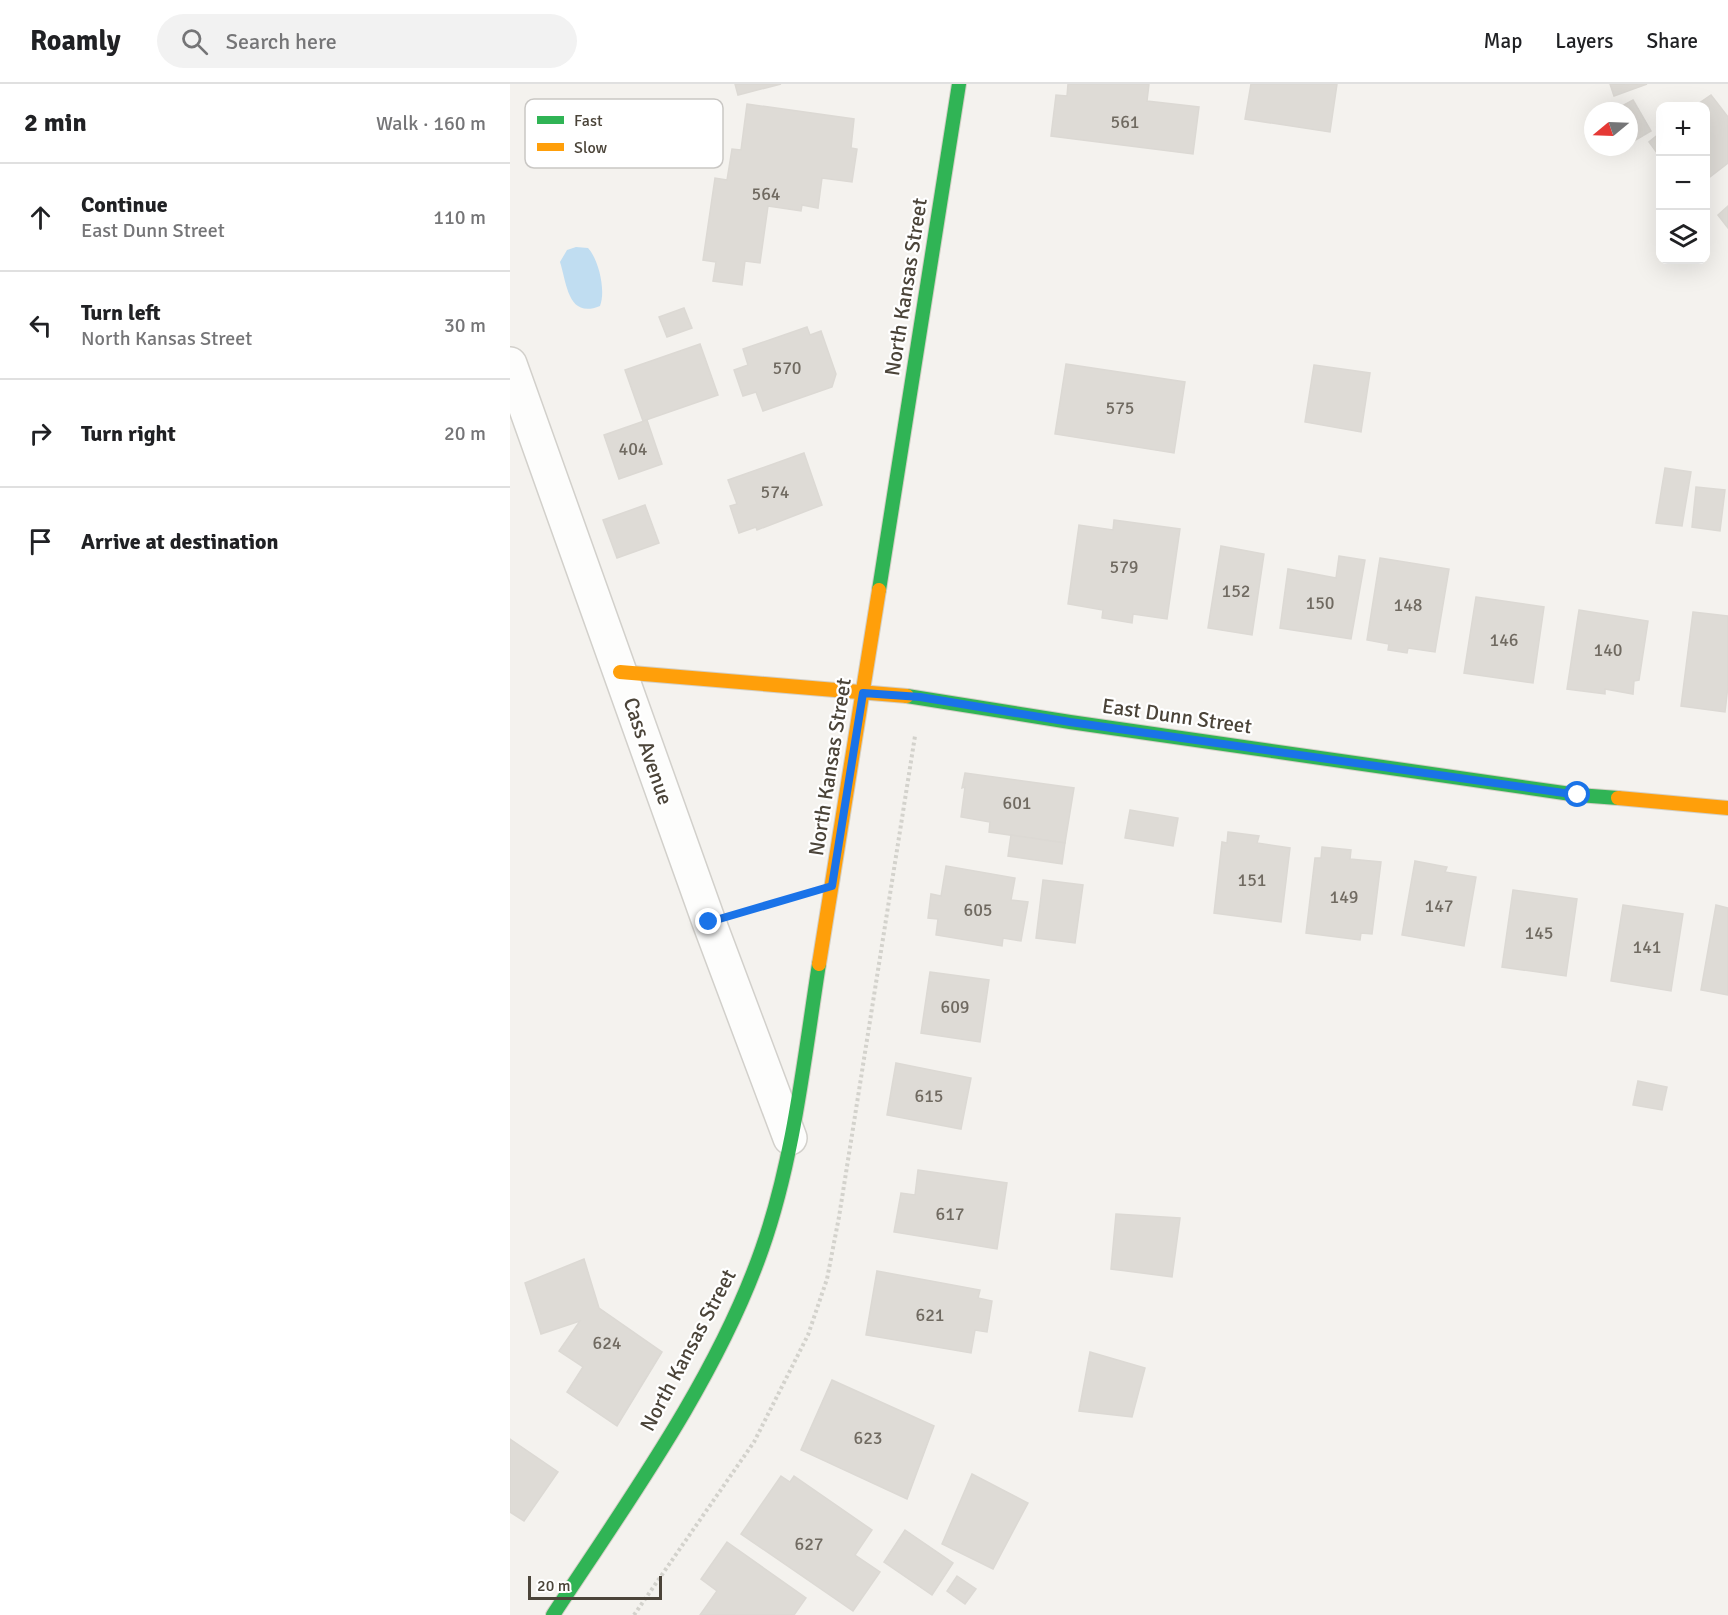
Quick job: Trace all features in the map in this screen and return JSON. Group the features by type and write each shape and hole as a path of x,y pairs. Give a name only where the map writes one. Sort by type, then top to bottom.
{"street":[{"name":"North Kansas Street","path":"553,1615 651,1463 714,1356 754,1269 780,1186 800,1086 959,84"},
{"name":"Cass Avenue","path":"510,364 709,922 790,1138"},
{"name":"East Dunn Street","path":"620,672 920,697 1070,722 1578,795 1728,808"}],"path":[{"path":"709,922 832,886"}],"water":[{"path":"576,247 588,248 595,260 602,284 600,306 589,309 581,308 575,304 567,289 560,262 567,250"}],"building":[{"path":"735,84 781,84 738,95"},
{"path":"1068,84 1149,84 1147,101 1199,107 1193,154 1051,136 1056,95 1067,96"},
{"path":"1251,84 1337,84 1330,132 1245,119"},
{"path":"1610,84 1647,84 1614,96"},
{"path":"1711,95 1728,117 1728,163 1710,177 1710,102 1701,102"},
{"path":"747,104 854,119 851,148 857,149 852,182 822,178 818,208 802,205 801,211 768,206 760,263 745,261 742,285 713,281 716,262 703,260 715,178 727,180 732,149 741,150"},
{"path":"1638,109 1651,131 1638,139"},
{"path":"1656,136 1656,152 1649,142"},
{"path":"1728,206 1728,228 1718,215"},
{"path":"684,308 692,328 667,337 659,317"},
{"path":"807,327 810,335 821,331 836,374 832,387 763,411 756,392 743,396 734,370 748,365 743,349"},
{"path":"700,344 718,395 643,421 625,370"},
{"path":"1066,364 1185,382 1174,453 1055,434"},
{"path":"1314,365 1370,373 1361,432 1305,422"},
{"path":"647,420 662,464 619,479 604,435"},
{"path":"804,453 822,505 757,530 756,527 739,533 730,506 737,504 728,480"},
{"path":"1665,468 1691,472 1682,526 1656,523"},
{"path":"1696,487 1725,490 1720,531 1692,527"},
{"path":"645,505 659,543 617,558 603,520"},
{"path":"1114,520 1180,529 1167,619 1133,614 1132,623 1102,618 1103,610 1068,604 1079,525 1113,530"},
{"path":"1221,546 1264,554 1252,635 1208,628"},
{"path":"1339,556 1365,560 1351,639 1280,628 1288,569 1336,578"},
{"path":"1380,558 1449,569 1435,652 1408,648 1407,653 1388,650 1389,644 1367,640"},
{"path":"1476,597 1544,607 1533,683 1464,673"},
{"path":"1579,610 1648,621 1639,680 1634,681 1633,694 1605,689 1605,694 1567,689"},
{"path":"1693,612 1728,616 1728,686 1725,712 1681,706"},
{"path":"965,773 1074,788 1065,843 989,832 990,822 961,817"},
{"path":"1130,810 1178,818 1173,846 1125,838"},
{"path":"1228,832 1259,836 1257,843 1290,848 1281,922 1214,913 1222,842 1227,843"},
{"path":"1011,835 1065,843 1062,864 1008,856"},
{"path":"1322,847 1351,850 1350,859 1381,862 1372,934 1361,933 1360,940 1306,933 1315,858 1321,858"},
{"path":"1415,861 1447,867 1445,872 1476,877 1464,946 1402,935"},
{"path":"946,866 1015,878 1011,900 1028,902 1021,941 1003,938 1002,946 936,935 938,919 928,918 931,894 941,896"},
{"path":"1043,880 1083,885 1075,943 1036,938"},
{"path":"1513,890 1577,899 1566,976 1502,967"},
{"path":"1623,905 1683,914 1671,991 1611,981"},
{"path":"1716,905 1728,908 1728,995 1701,990"},
{"path":"930,972 989,980 980,1042 921,1033"},
{"path":"896,1063 971,1078 961,1129 887,1115"},
{"path":"1638,1081 1667,1087 1662,1110 1633,1105"},
{"path":"918,1170 1007,1183 997,1249 894,1232 901,1193 915,1195"},
{"path":"1116,1214 1180,1218 1172,1277 1111,1269"},
{"path":"584,1259 599,1308 662,1352 617,1426 567,1392 583,1367 559,1351 580,1321 541,1334 525,1283"},
{"path":"877,1271 980,1290 978,1298 992,1301 987,1332 975,1330 971,1353 866,1335"},
{"path":"1090,1352 1145,1368 1132,1417 1079,1411"},
{"path":"832,1380 934,1426 907,1499 801,1450"},
{"path":"510,1439 558,1472 524,1521 510,1512"},
{"path":"972,1474 1028,1503 993,1569 942,1544"},
{"path":"781,1476 790,1482 794,1476 872,1530 855,1555 880,1572 853,1611 741,1534"},
{"path":"905,1530 953,1563 932,1595 884,1562"},
{"path":"727,1542 806,1598 794,1615 700,1615 717,1591 701,1579"},
{"path":"957,1576 976,1589 965,1604 947,1591"}],"traffic: fast":[{"path":"879,590 959,84"},
{"path":"907,696 1070,722 1578,795 1618,798"},
{"path":"553,1615 669,1438 721,1345 743,1297 773,1215 790,1144 819,964"}],"traffic: slow":[{"path":"819,964 879,590"},
{"path":"620,672 907,696"},
{"path":"1618,798 1728,808"}],"route":[{"path":"709,922 832,886 863,693 920,697 1070,722 1578,795"}]}
